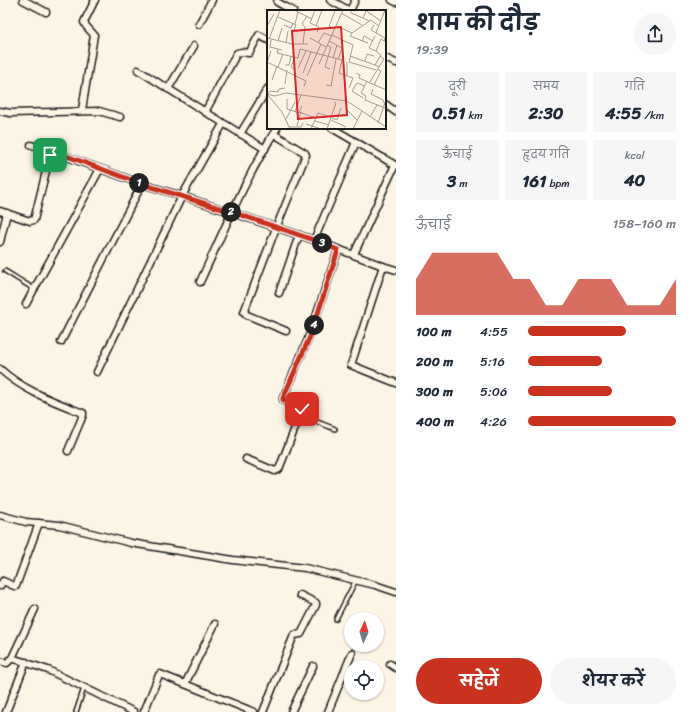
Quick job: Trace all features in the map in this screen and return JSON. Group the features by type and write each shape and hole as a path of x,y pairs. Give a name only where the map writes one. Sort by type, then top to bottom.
{"street":[{"path":"23,0 46,12"},
{"path":"82,110 94,35 84,22 95,0"},
{"path":"199,24 212,0"},
{"path":"330,0 348,10"},
{"path":"350,10 355,0"},
{"path":"392,0 396,2"},
{"path":"277,2 291,10"},
{"path":"205,112 237,53 241,52 249,54 259,35 267,39"},
{"path":"168,89 194,46"},
{"path":"386,58 396,62"},
{"path":"138,70 264,149"},
{"path":"240,134 267,90"},
{"path":"386,105 396,112"},
{"path":"0,111 10,113 82,110 99,111 120,117"},
{"path":"97,372 182,196 223,124"},
{"path":"334,129 395,163 354,254"},
{"path":"200,282 259,157 275,131 306,154 244,312 247,315 286,331"},
{"path":"314,240 356,142"},
{"path":"31,145 142,184 232,212 314,240 396,270"},
{"path":"0,211 30,221 34,220 50,155 54,152"},
{"path":"26,304 100,169"},
{"path":"61,342 142,184"},
{"path":"0,242 7,213"},
{"path":"279,292 299,235"},
{"path":"246,459 278,471 302,409 283,400 283,398 312,332 338,250"},
{"path":"383,266 351,365 396,383"},
{"path":"0,369 11,379 26,389 83,413 68,451"},
{"path":"0,515 26,522 59,525 131,543 233,560 305,568 356,580 396,592"},
{"path":"0,586 3,582 16,586 39,523"},
{"path":"263,712 294,634 301,634 316,605 316,603 300,595"},
{"path":"0,661 7,663 12,658 35,609"},
{"path":"185,684 214,624"},
{"path":"328,712 352,652"},
{"path":"12,658 43,668 134,712"},
{"path":"6,712 26,662"},
{"path":"390,664 396,668"},
{"path":"291,712 313,666"},
{"path":"144,712 159,675 163,674 254,712"}],"lane":[{"path":"5,272 34,289"},
{"path":"300,415 335,429"},
{"path":"336,619 356,580"},
{"path":"76,712 84,688"}],"route":[{"path":"50,155 53,152 56,152 142,184 232,212 314,240 338,250 312,332 283,398 283,400 302,409"}]}
